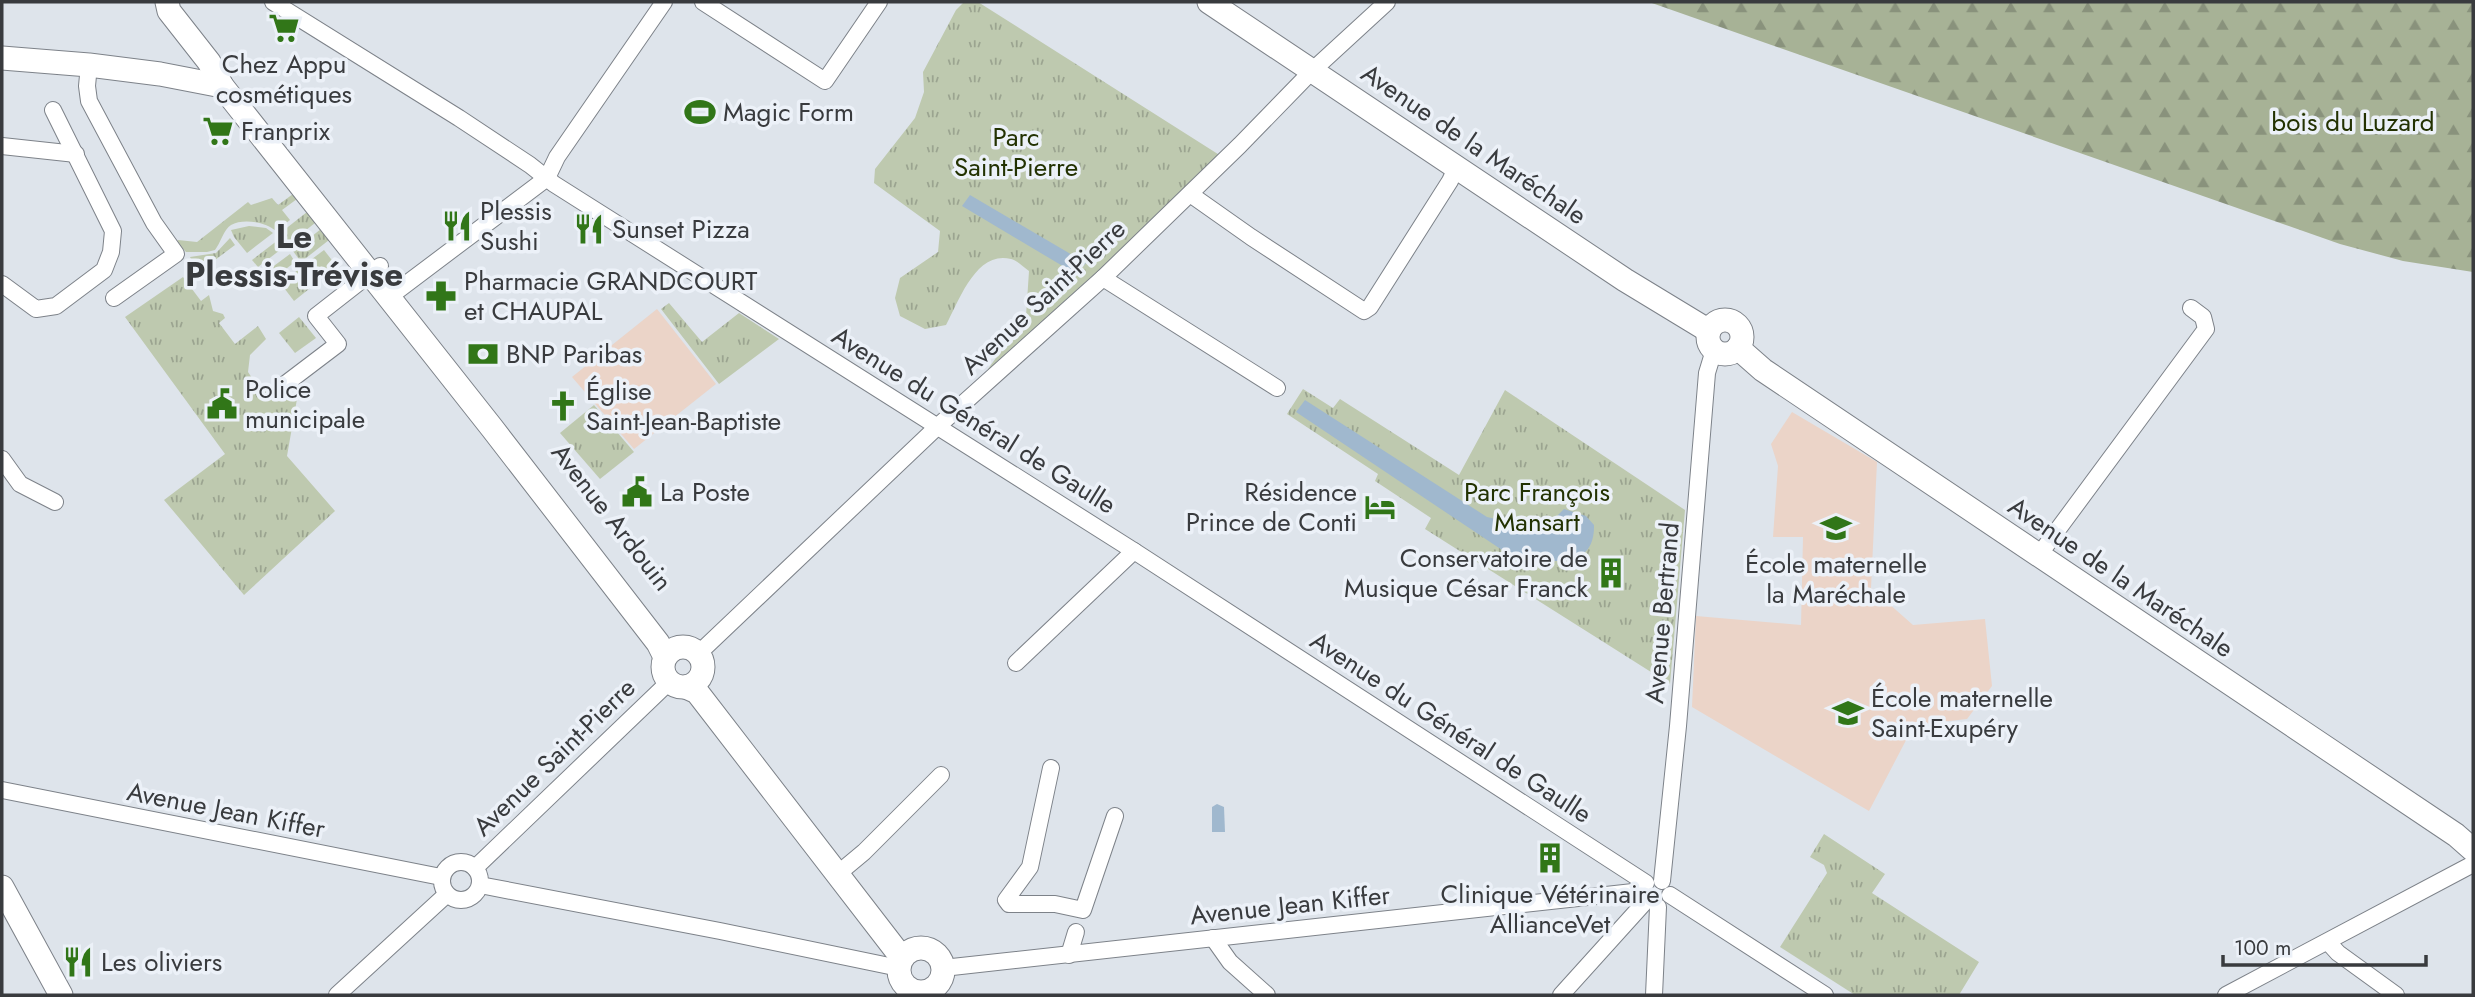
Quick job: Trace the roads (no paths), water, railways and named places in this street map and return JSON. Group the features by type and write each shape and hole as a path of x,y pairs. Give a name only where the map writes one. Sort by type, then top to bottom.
{"street":[{"name":"Avenue Ardouin","path":"167,2 169,11 209,62 222,86 394,293 658,643 709,691 846,867 904,959"},
{"name":"Avenue du Général de Gaulle","path":"273,2 1134,551 1654,893 1825,995"},
{"path":"394,293 547,178 558,157 664,2"},
{"path":"703,2 825,81 879,2"},
{"name":"Avenue de la Maréchale","path":"1209,2 1314,70 1711,341"},
{"name":"Avenue Saint-Pierre","path":"475,868 937,427 1102,278 1387,2"},
{"path":"2,58 160,74 222,86"},
{"name":"Avenue Ardouin","path":"209,62 232,78 246,94 375,270"},
{"path":"160,74 209,62"},
{"path":"89,65 89,101 154,223 176,254 114,298"},
{"path":"2,284 36,309 56,306 104,270 111,252 113,231 53,110"},
{"path":"2,146 76,154"},
{"path":"1190,194 1364,311 1370,307 1392,273 1456,168"},
{"path":"284,385 338,344 316,316 375,270"},
{"path":"1102,278 1277,388"},
{"path":"2039,555 2206,328 2203,317 2191,308"},
{"path":"1718,321 1733,322 1742,334 1738,348 1734,352 1724,354 1711,341 1718,321"},
{"name":"Avenue Bertrand","path":"1654,995 1654,893 1677,735 1711,341"},
{"name":"Avenue de la Maréchale","path":"1738,348 1763,370 2456,835 2473,850"},
{"path":"2,459 20,484 55,502"},
{"path":"1016,663 1134,551"},
{"name":"Avenue Ardouin","path":"683,667 697,692 904,959"},
{"path":"1051,768 1030,867 1009,893 1006,900 1009,904 1055,904 1083,910 1115,816"},
{"path":"846,867 941,775"},
{"name":"Avenue Jean Kiffer","path":"2,790 441,877"},
{"path":"2227,995 2473,862 2473,850"},
{"path":"464,862 475,868 479,874 480,885 473,897 464,901 446,895 441,877 447,867 464,862"},
{"path":"480,885 720,931 904,959 925,948 941,961 941,983 925,992 912,990 902,981 904,959"},
{"path":"2,887 61,995"},
{"path":"1561,995 1654,893"},
{"name":"Avenue Jean Kiffer","path":"941,983 1069,955 1654,893"},
{"path":"337,995 446,895"},
{"path":"1069,955 1076,932"},
{"path":"1213,938 1230,962 1267,995"},
{"path":"2328,942 2338,953 2396,995"}],"water":[{"path":"970,195 1086,263 1076,274 962,206"},
{"path":"1305,400 1487,517 1541,527 1548,525 1564,509 1586,516 1594,525 1592,541 1586,551 1565,560 1511,556 1296,412"},
{"path":"1217,804 1224,807 1225,832 1212,832 1212,807"}],"place":[{"name":"Chez Appu cosmétiques","path":"284,28"},
{"name":"Magic Form","path":"700,112"},
{"name":"Franprix","path":"218,131"},
{"name":"Plessis Sushi","path":"457,226"},
{"name":"Sunset Pizza","path":"589,229"},
{"name":"Pharmacie GRANDCOURT et CHAUPAL","path":"441,296"},
{"name":"BNP Paribas","path":"483,354"},
{"name":"Police municipale","path":"222,404"},
{"name":"Église Saint-Jean-Baptiste","path":"563,406"},
{"name":"La Poste","path":"637,492"},
{"name":"Résidence Prince de Conti","path":"1380,507"},
{"name":"École maternelle la Maréchale","path":"1836,528"},
{"name":"Conservatoire de Musique César Franck","path":"1611,573"},
{"name":"École maternelle Saint-Exupéry","path":"1848,713"},
{"name":"Clinique Vétérinaire AllianceVet","path":"1550,858"},
{"name":"Les oliviers","path":"78,962"}],"district":[{"name":"Le Plessis-Trévise","path":"294,255"}],"park label":[{"name":"bois du Luzard","path":"2353,122"},
{"name":"Parc Saint-Pierre","path":"1016,152"},
{"name":"Parc François Mansart","path":"1537,507"}]}
